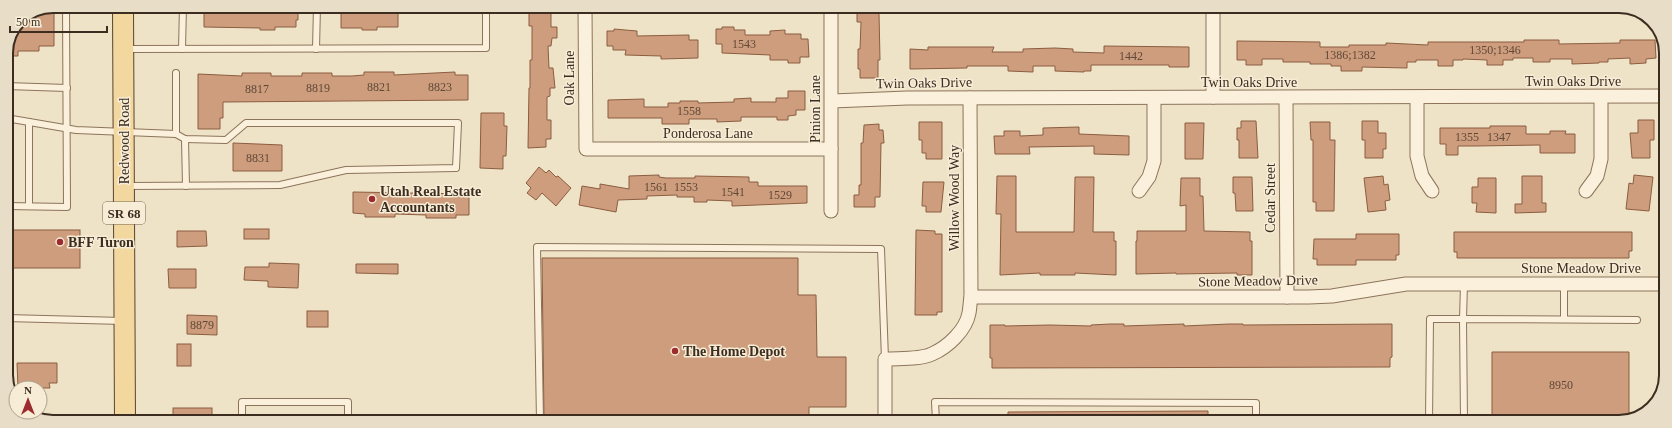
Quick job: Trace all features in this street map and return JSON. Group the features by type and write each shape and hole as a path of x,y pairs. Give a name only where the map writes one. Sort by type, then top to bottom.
{"main road":[{"name":"Redwood Road","path":"123,13 125,415"}],"street":[{"name":"Oak Lane","path":"585,13 586,149"},
{"name":"Pinion Lane","path":"831,13 831,211"},
{"path":"1213,13 1213,97"},
{"name":"Twin Oaks Drive","path":"832,101 907,98 1659,96"},
{"path":"1417,97 1417,156 1422,176 1432,191"},
{"path":"1586,190 1597,176 1602,159 1601,97"},
{"name":"Willow Wood Way","path":"970,98 971,297"},
{"path":"1139,191 1149,177 1154,161 1154,98"},
{"name":"Cedar Street","path":"1286,98 1287,297"},
{"name":"Ponderosa Lane","path":"586,149 831,149"},
{"name":"Stone Meadow Drive","path":"971,297 1287,297 1332,296 1406,284 1659,284"},
{"path":"886,415 886,359 913,358 932,354 950,342 962,329 969,314 971,297"}],"lane":[{"path":"13,206 68,207 66,128 66,13"},
{"path":"182,49 183,13"},
{"path":"316,13 316,49"},
{"path":"123,49 486,48 486,13"},
{"path":"176,73 176,134"},
{"path":"13,86 67,88"},
{"path":"13,119 66,128 176,134 185,139 226,140 246,123 458,123 456,168 346,170 280,185 124,186"},
{"path":"30,122 30,206"},
{"path":"185,139 186,186"},
{"path":"540,415 537,247 881,249 886,359"},
{"path":"1464,284 1464,415"},
{"path":"1564,284 1564,319"},
{"path":"13,318 124,321"},
{"path":"1429,415 1430,319 1637,320"},
{"path":"242,415 242,402 348,402 348,415"},
{"path":"936,415 935,402 1256,403 1256,415"}],"building":[{"path":"54,13 54,46 39,46 39,51 18,51 18,56 13,56 14,45 16,38 25,25 38,16"},
{"path":"204,13 298,13 296,27 275,27 275,30 260,30 260,28 204,27"},
{"path":"341,13 398,13 398,27 377,27 377,30 341,28"},
{"path":"529,13 551,13 551,27 557,27 557,38 552,38 551,46 548,46 549,68 553,68 555,88 550,88 550,96 547,97 547,120 551,120 551,139 546,139 546,147 528,148 530,60 532,60 532,26 529,26"},
{"path":"857,13 879,13 880,60 878,60 878,78 860,78 860,69 858,69 858,49 860,49 861,22 857,22"},
{"path":"722,27 734,27 734,30 745,30 745,35 770,35 770,31 785,30 785,34 801,34 801,39 808,39 809,57 800,57 800,63 788,63 788,60 770,60 770,55 722,53 722,44 716,44 716,29 722,29"},
{"path":"614,29 637,31 637,36 689,35 689,40 698,40 698,58 661,59 661,56 625,55 626,50 613,50 613,46 607,46 607,31 614,31"},
{"path":"1524,40 1559,40 1559,44 1620,43 1620,40 1655,40 1656,58 1646,59 1646,63 1630,64 1630,58 1608,59 1608,62 1599,63 1572,64 1572,59 1550,59 1550,62 1533,62 1533,58 1513,58 1513,60 1503,60 1503,65 1487,65 1487,60 1463,59 1453,60 1453,66 1438,66 1438,60 1416,60 1416,62 1407,62 1407,68 1362,67 1362,71 1341,71 1341,66 1331,66 1331,64 1310,64 1310,62 1283,62 1283,59 1262,59 1262,65 1246,65 1246,60 1237,60 1237,41 1320,42 1320,47 1349,47 1349,45 1386,45 1386,43 1428,45 1428,42 1524,42"},
{"path":"1104,46 1189,47 1189,67 1169,67 1169,65 1091,65 1091,71 1084,72 1055,71 1055,66 1033,66 1033,72 1008,71 1008,66 967,66 967,68 910,69 910,49 928,50 928,47 994,47 992,52 1023,52 1023,49 1055,48 1073,49 1073,52 1104,53"},
{"path":"364,72 394,72 394,75 455,72 455,75 468,75 468,100 223,102 223,118 220,118 220,129 198,129 198,74 242,76 242,73 271,73 271,76 302,76 302,73 332,73 332,76 352,76 364,75"},
{"path":"788,91 805,91 805,110 796,110 796,115 788,116 788,120 777,120 777,117 741,117 741,121 717,122 717,119 689,119 689,124 662,124 662,118 608,118 608,100 644,99 644,107 668,107 668,103 680,103 680,101 698,101 698,103 734,102 734,99 751,98 751,102 776,102 776,98 788,98"},
{"path":"481,113 504,113 504,126 507,126 506,156 503,156 503,169 480,168"},
{"path":"1638,120 1654,120 1654,140 1650,140 1650,158 1632,158 1630,133 1638,133"},
{"path":"1241,121 1256,121 1258,158 1239,158 1237,128 1241,128"},
{"path":"1362,121 1378,121 1378,133 1386,133 1386,149 1383,149 1383,158 1365,158 1365,140 1362,140"},
{"path":"919,122 942,122 942,159 926,159 926,153 922,153 922,140 919,140"},
{"path":"1310,122 1330,122 1330,140 1335,140 1334,211 1316,211 1316,202 1313,202 1313,140 1311,140"},
{"path":"1185,123 1204,123 1203,159 1185,159"},
{"path":"879,124 879,130 883,130 884,143 881,143 880,197 875,197 875,207 854,207 854,195 859,195 859,185 861,185 861,143 863,143 864,125"},
{"path":"1490,126 1526,126 1526,134 1550,134 1550,131 1566,131 1565,134 1575,134 1575,153 1540,153 1540,145 1458,146 1458,155 1446,155 1446,144 1440,144 1440,128 1490,128"},
{"path":"1079,127 1079,134 1129,136 1129,155 1094,154 1094,146 1029,147 1030,154 995,154 994,136 1004,136 1004,131 1020,131 1020,136 1043,135 1043,128"},
{"path":"233,143 282,145 282,171 233,171"},
{"path":"539,167 546,173 549,170 571,188 556,206 542,193 536,200 527,193 531,188 526,183"},
{"path":"659,175 659,177 666,178 695,178 695,176 749,177 749,182 758,182 758,186 807,186 807,203 732,206 732,201 707,200 707,202 694,202 694,197 677,197 677,195 647,196 647,199 618,200 616,212 579,205 582,186 600,189 600,184 629,189 629,176"},
{"path":"1634,175 1653,177 1649,211 1626,209 1629,183 1633,184"},
{"path":"997,176 1016,176 1016,232 1074,232 1075,177 1094,177 1093,232 1114,232 1114,241 1116,241 1116,275 1075,273 1075,275 1040,275 1040,273 1000,275 1001,214 996,214"},
{"path":"1383,176 1384,185 1388,184 1390,200 1385,201 1386,210 1368,212 1364,178"},
{"path":"1522,176 1542,176 1542,203 1546,203 1546,212 1515,213 1515,204 1522,204"},
{"path":"1233,177 1252,177 1253,211 1236,211 1235,193 1233,193"},
{"path":"1181,178 1200,178 1200,196 1203,196 1204,231 1250,232 1250,241 1252,241 1252,275 1237,275 1237,273 1136,274 1137,231 1186,231 1186,205 1180,206"},
{"path":"1478,178 1496,178 1496,213 1476,212 1477,203 1472,203 1472,187 1478,187"},
{"path":"923,182 944,182 941,212 926,212 926,206 922,206"},
{"path":"353,192 469,194 469,215 456,215 456,218 426,218 426,215 395,214 395,217 365,217 365,214 353,213"},
{"path":"244,229 269,229 269,239 244,239"},
{"path":"13,230 80,230 80,268 13,268"},
{"path":"916,230 935,231 935,234 942,234 942,312 937,312 937,315 915,315"},
{"path":"177,231 206,231 207,246 177,247"},
{"path":"1454,232 1632,232 1632,251 1629,251 1629,258 1457,258 1457,252 1454,252"},
{"path":"1356,234 1399,234 1399,255 1396,255 1396,260 1356,260 1356,265 1317,265 1317,259 1313,259 1314,239 1356,239"},
{"name":"The Home Depot","path":"542,258 798,258 798,295 816,295 817,357 846,357 846,407 809,407 809,415 544,415"},
{"path":"269,263 299,264 298,288 268,287 268,281 244,280 245,267 269,267"},
{"path":"356,264 398,264 398,274 356,273"},
{"path":"168,269 196,269 196,288 169,288"},
{"path":"307,311 328,311 328,327 307,327"},
{"path":"187,315 217,316 217,335 187,334"},
{"path":"1124,324 1124,326 1184,324 1184,326 1229,324 1392,324 1392,357 1390,358 1390,367 992,368 992,358 990,358 990,325 1091,326"},
{"path":"177,344 191,344 191,366 177,366"},
{"path":"1492,352 1629,352 1629,413 1619,415 1492,415"},
{"path":"17,363 57,363 57,383 49,383 50,388 48,388 48,380 18,380"},
{"path":"173,408 212,408 212,415 173,415"},
{"path":"1208,411 1208,415 1008,415 1008,412"}],"place":[{"name":"Utah Real Estate Accountants","path":"372,199"},
{"name":"BFF Turon","path":"60,242"},
{"name":"The Home Depot","path":"675,351"}]}
